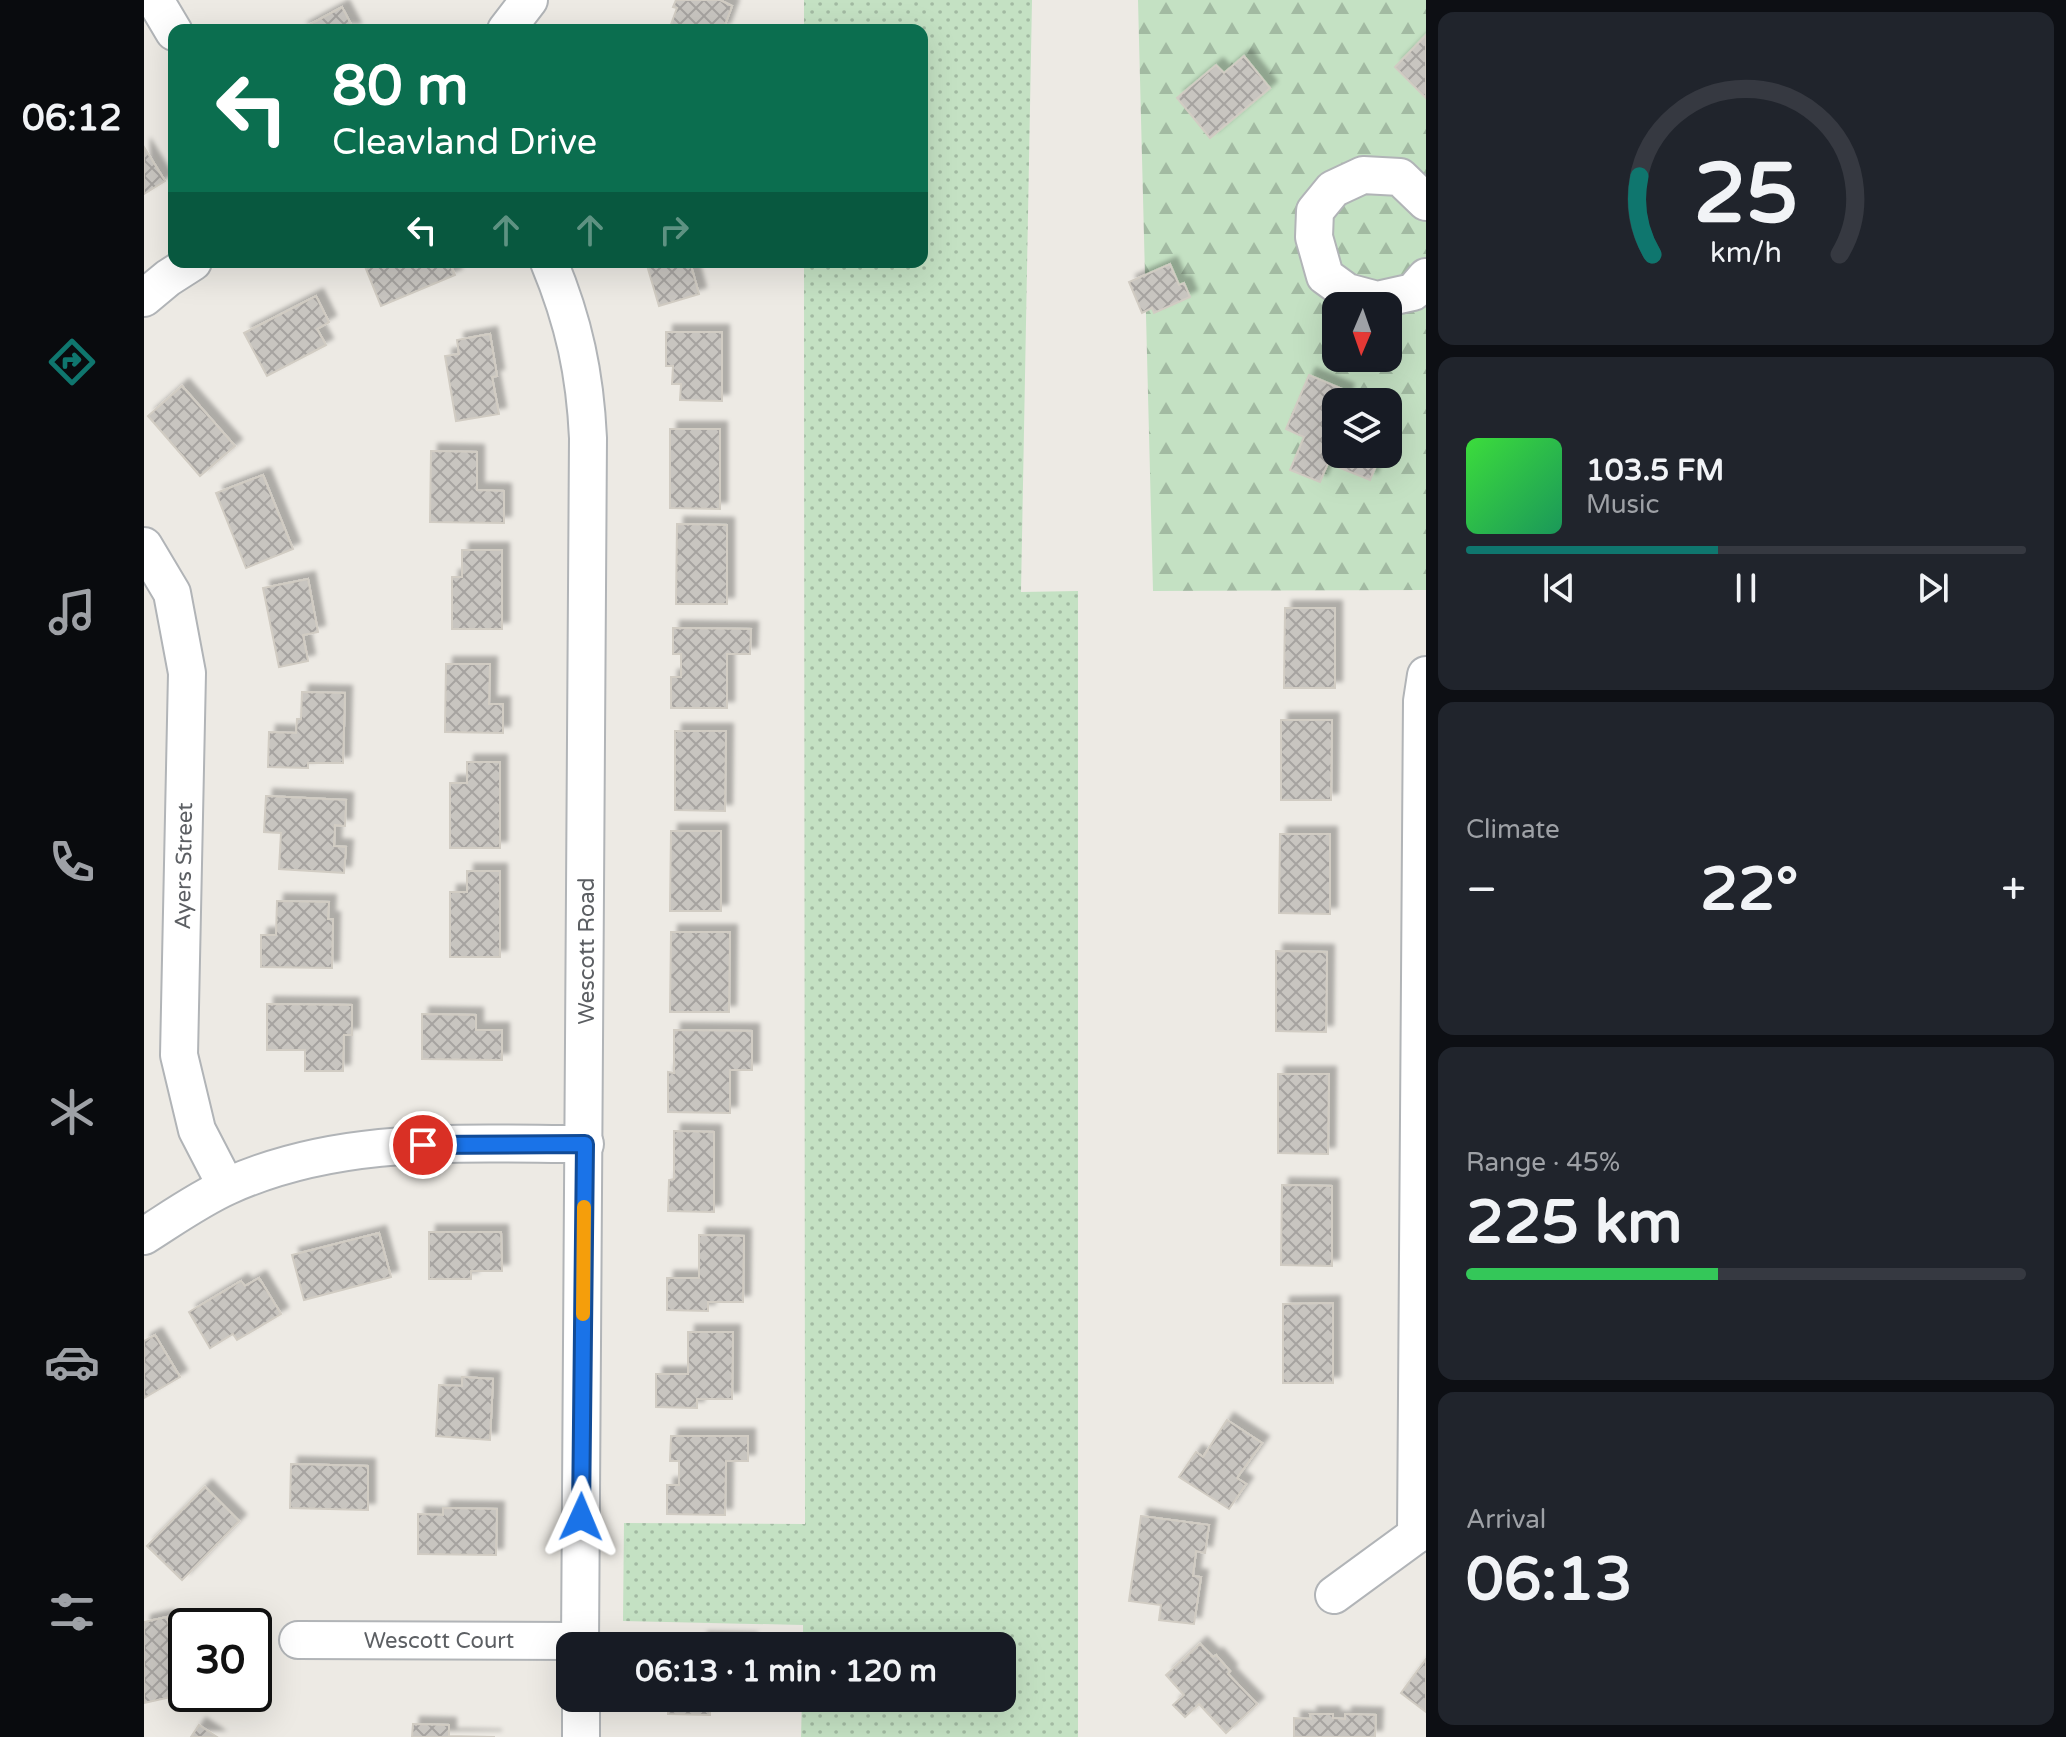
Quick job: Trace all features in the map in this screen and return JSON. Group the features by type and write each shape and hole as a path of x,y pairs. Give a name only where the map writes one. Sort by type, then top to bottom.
{"street":[{"path":"155,0 169,24"},
{"path":"511,24 529,0"},
{"path":"1426,202 1400,177 1363,175 1333,189 1315,211 1314,237 1325,276 1347,292 1377,300 1413,292 1426,277"},
{"path":"144,298 184,268"},
{"name":"Wescott Road","path":"552,268 565,299 577,343 586,389 588,426 580,1632"},
{"name":"Ayers Street","path":"144,546 172,593 187,673 179,1055 197,1130 226,1186"},
{"path":"1334,1595 1421,1535 1422,701 1426,675"},
{"path":"144,1236 226,1186 318,1155 370,1147 585,1144"},
{"name":"Wescott Court","path":"298,1640 556,1643"},
{"path":"581,1712 581,1737"}],"green space":[{"path":"804,0 1032,0 1021,592 1078,591 1078,1737 801,1737 802,1712 1016,1712 1016,1632 803,1632 803,1625 623,1621 624,1523 805,1524 804,268 928,268 928,24 804,24"},
{"path":"1138,0 1426,0 1426,590 1153,591"}],"building":[{"path":"676,0 720,0 732,6 725,24 671,24 677,8 673,7"},
{"path":"342,7 351,24 311,24"},
{"path":"1426,35 1426,98 1395,67"},
{"path":"1244,56 1270,88 1210,138 1177,98 1216,65 1224,73"},
{"path":"144,147 165,181 144,194"},
{"path":"1170,264 1179,285 1184,283 1190,297 1154,313 1152,308 1142,313 1129,282"},
{"path":"366,268 452,268 455,275 381,306"},
{"path":"648,268 692,268 699,294 659,306"},
{"path":"316,296 329,322 317,329 326,345 267,376 244,333"},
{"path":"666,332 722,332 722,401 680,400 681,384 672,384 673,366 666,366"},
{"path":"490,334 497,376 492,377 499,414 456,421 445,356 459,354 457,340"},
{"path":"1309,375 1340,388 1322,388 1322,468 1326,468 1320,482 1290,470 1304,437 1286,429"},
{"path":"182,386 235,446 200,476 148,416"},
{"path":"670,429 720,429 720,509 670,508"},
{"path":"431,451 477,452 477,490 504,491 504,523 430,522"},
{"path":"1340,468 1375,468 1370,480"},
{"path":"263,475 293,549 246,568 216,493"},
{"path":"677,524 727,525 727,604 676,604"},
{"path":"462,550 502,550 502,629 452,629 452,577 462,577"},
{"path":"308,579 318,632 303,635 308,661 279,667 263,588"},
{"path":"1285,608 1335,608 1335,688 1284,688"},
{"path":"673,628 751,629 750,654 727,654 727,708 671,708 671,677 681,677 681,654 673,654"},
{"path":"446,664 490,664 489,704 503,704 503,733 445,732"},
{"path":"302,692 345,693 343,763 308,763 308,768 268,767 269,732 296,733 297,719 301,719"},
{"path":"1281,720 1332,720 1331,800 1281,800"},
{"path":"675,731 726,731 725,811 675,810"},
{"path":"467,762 500,762 500,848 450,848 450,783 467,783"},
{"path":"266,796 346,800 345,826 335,825 334,846 346,847 344,873 279,869 281,833 264,832"},
{"path":"671,831 721,831 721,911 670,911"},
{"path":"1280,834 1330,834 1330,914 1279,913"},
{"path":"467,871 500,871 500,957 450,957 450,892 467,892"},
{"path":"277,901 329,902 328,919 333,919 332,968 261,967 261,935 276,935"},
{"path":"671,932 730,932 729,1012 670,1012"},
{"path":"1276,951 1327,952 1326,1032 1276,1031"},
{"path":"267,1004 352,1005 352,1035 344,1035 343,1071 305,1071 305,1050 267,1050"},
{"path":"422,1014 476,1015 476,1030 502,1030 502,1060 422,1059"},
{"path":"674,1030 752,1031 752,1070 730,1070 730,1113 668,1112 668,1072 674,1073"},
{"path":"1278,1074 1329,1074 1328,1154 1278,1153"},
{"path":"674,1131 714,1132 714,1212 668,1211 669,1180 674,1179"},
{"path":"1282,1185 1332,1186 1332,1266 1281,1265"},
{"path":"429,1232 501,1232 502,1271 471,1271 471,1279 429,1279"},
{"path":"379,1233 391,1277 304,1300 292,1255"},
{"path":"699,1235 744,1236 743,1302 708,1302 708,1311 667,1310 667,1278 699,1278"},
{"path":"259,1278 281,1314 237,1340 233,1334 210,1348 189,1312 241,1281 245,1286"},
{"path":"1333,1303 1333,1383 1283,1383 1283,1304"},
{"path":"688,1332 733,1332 732,1399 697,1399 697,1408 656,1407 656,1374 688,1374"},
{"path":"155,1335 180,1377 144,1398 144,1341"},
{"path":"462,1377 493,1379 490,1440 436,1436 439,1385 462,1386"},
{"path":"1227,1420 1262,1443 1237,1478 1246,1484 1229,1509 1179,1477 1196,1452 1203,1457"},
{"path":"671,1436 748,1436 748,1461 726,1461 725,1515 667,1514 667,1485 679,1485 679,1461 670,1461"},
{"path":"291,1464 368,1466 368,1510 290,1508"},
{"path":"205,1487 239,1521 182,1580 147,1546"},
{"path":"443,1508 497,1509 496,1555 418,1554 418,1514 443,1515"},
{"path":"1141,1516 1209,1525 1205,1553 1196,1551 1193,1576 1201,1577 1194,1624 1159,1620 1161,1605 1129,1601"},
{"path":"167,1617 168,1622 168,1698 144,1703 144,1622"},
{"path":"1200,1644 1213,1657 1216,1655 1230,1671 1228,1674 1257,1704 1226,1733 1199,1704 1185,1717 1173,1705 1184,1695 1166,1675"},
{"path":"1426,1659 1426,1712 1401,1693"},
{"path":"668,1712 710,1712 710,1715"},
{"path":"1310,1714 1333,1714 1333,1718 1345,1719 1345,1714 1376,1715 1375,1737 1294,1737 1294,1718 1311,1719"},
{"path":"413,1724 449,1725 449,1736 495,1737 412,1737"},
{"path":"199,1725 217,1737 191,1737"}],"slow traffic":[{"path":"583,1314 584,1207"}],"route":[{"path":"423,1145 585,1144 581,1517"}]}
